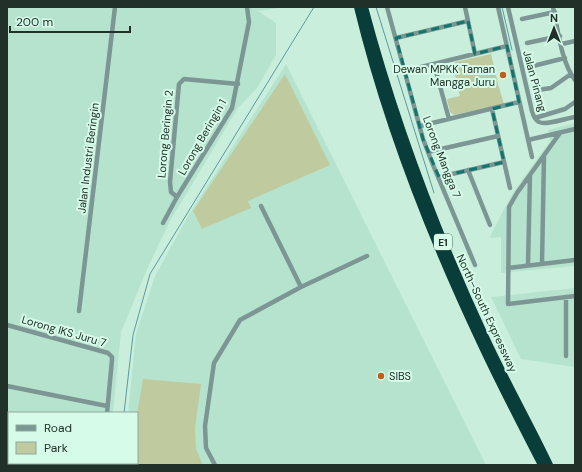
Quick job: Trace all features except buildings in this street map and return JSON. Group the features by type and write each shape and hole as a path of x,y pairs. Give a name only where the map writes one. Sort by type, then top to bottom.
{"highway":[{"name":"North–South Expressway","path":"358,7 392,124 426,218 480,342 542,465"},
{"name":"North–South Expressway","path":"364,7 392,103 430,212 492,353 549,465"}],"street":[{"name":"Jalan Industri Beringin","path":"79,311 115,7"},
{"name":"Lorong Beringin 1","path":"163,223 177,197 232,108 238,84 249,22 247,7"},
{"name":"Lorong Mangga 7","path":"387,7 428,152 475,265"},
{"path":"465,7 475,54"},
{"name":"Jalan Pinang","path":"498,7 532,157"},
{"name":"Jalan Pinang","path":"508,7 532,111 535,118 538,122 544,123 575,117"},
{"path":"522,19 554,10 565,58 570,74 575,80"},
{"path":"396,38 468,20"},
{"path":"527,43 560,36"},
{"path":"562,44 575,41"},
{"path":"405,71 506,46"},
{"path":"534,66 565,58"},
{"path":"434,64 449,119"},
{"path":"538,90 551,88 570,74"},
{"name":"Lorong Beringin 2","path":"177,197 171,192 170,182 178,84 184,79 238,84"},
{"path":"420,126 519,102"},
{"path":"535,118 565,109 575,102"},
{"path":"492,109 510,188"},
{"path":"528,140 575,129"},
{"path":"560,133 517,193 509,210 508,304 575,296"},
{"path":"549,135 551,137 552,144"},
{"path":"428,152 498,136"},
{"path":"542,264 544,156"},
{"path":"439,177 504,162"},
{"path":"468,170 490,225"},
{"path":"528,265 530,174"},
{"path":"261,206 301,287"},
{"path":"215,465 206,448 205,426 214,363 240,320 301,287 367,256"},
{"path":"508,268 575,260"},
{"path":"566,297 566,356"},
{"name":"Lorong IKS Juru 7","path":"7,325 106,351 110,354 112,360 108,406"},
{"path":"7,386 108,406 107,412"}],"highlighted area":[{"path":"468,21 475,54 507,46 519,102 492,109 504,162 439,177 423,139 396,38"}],"shaded area":[{"path":"7,7 286,7 258,11 276,23 276,55 257,88 238,108 170,221 148,267 121,332 113,412 8,412 8,464 107,465 7,465"},
{"path":"286,64 486,465 122,465 138,464 138,412 128,412 136,334 155,276 188,216"},
{"path":"575,123 575,266 501,273 501,237 490,238 492,232 514,191 550,141 548,130"},
{"path":"575,288 575,367 521,359 491,297"}],"green space":[{"path":"491,54 504,104 454,115 450,112 447,99 460,96 454,71 457,70 455,62"},
{"path":"285,74 330,165 248,201 251,208 202,229 193,211"},
{"path":"143,379 201,384 195,428 196,449 203,465 128,465 138,464 137,412"}],"waterway":[{"path":"124,412 133,335 150,274 314,7"},
{"path":"376,7 434,193"},
{"path":"502,7 512,50"}],"place":[{"name":"Dewan MPKK Taman Mangga Juru","path":"503,75"},
{"name":"SIBS","path":"381,376"}]}
